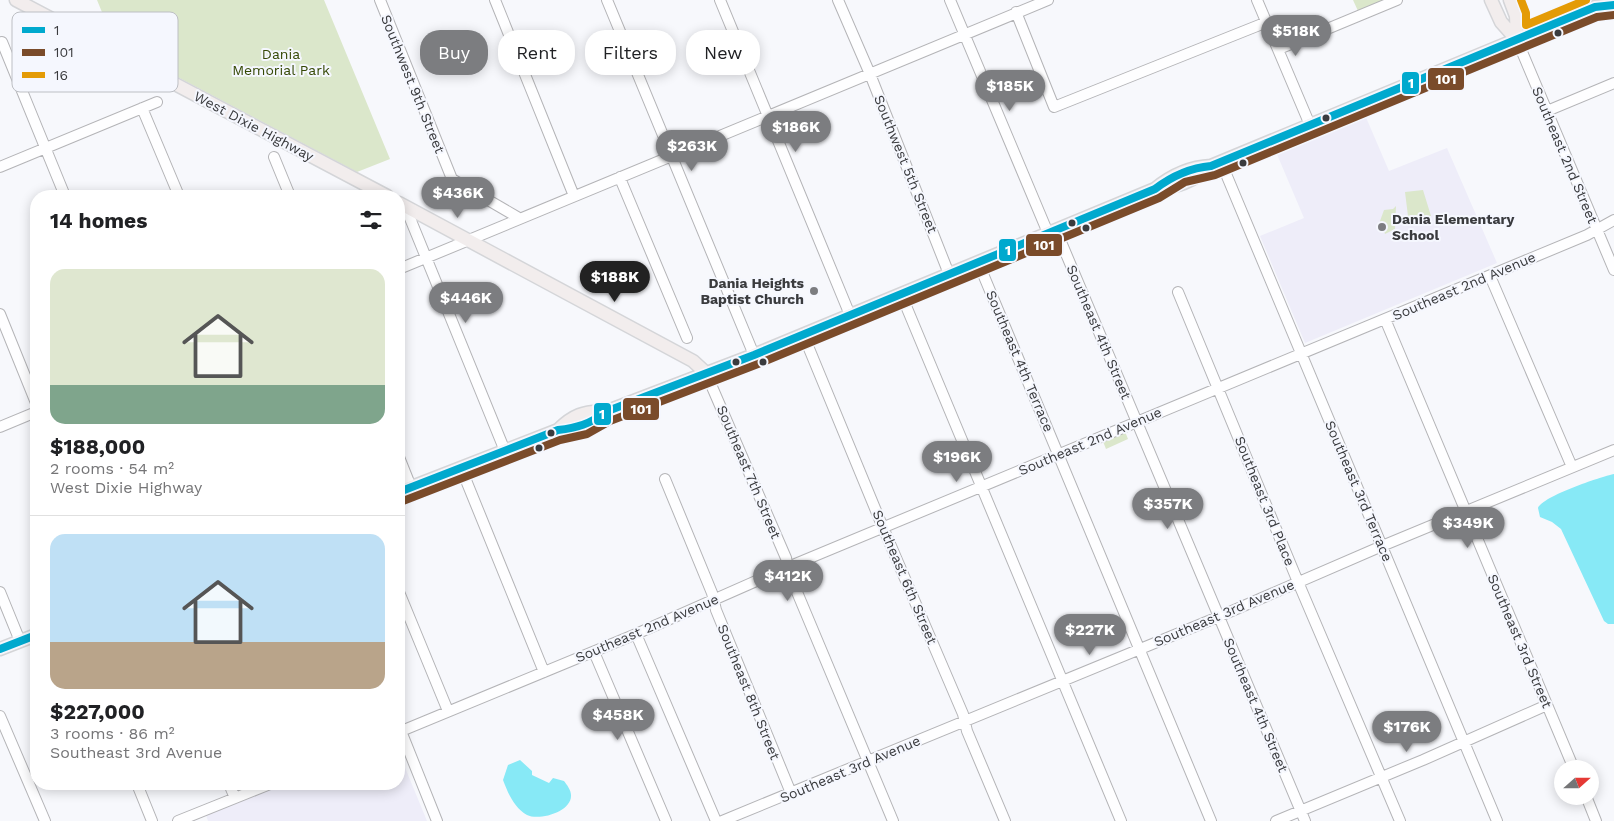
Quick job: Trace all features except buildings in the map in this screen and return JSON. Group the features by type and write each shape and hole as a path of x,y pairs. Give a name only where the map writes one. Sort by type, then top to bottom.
{"main road":[{"name":"West Dixie Highway","path":"16,0 39,12"},
{"path":"1491,0 1500,22 1517,40"},
{"path":"1510,0 1516,16 1517,40"},
{"path":"405,490 558,430 568,420 592,411 605,412 754,355 1155,189 1171,188 1199,176 1216,164 1517,40 1599,4 1614,5"},
{"name":"West Dixie Highway","path":"178,86 375,190"},
{"path":"405,206 693,361 706,373"},
{"path":"0,649 30,637"}],"street":[{"name":"Southwest 9th Street","path":"380,0 452,179 520,218"},
{"path":"495,0 574,196"},
{"path":"606,0 754,355"},
{"path":"720,0 850,315"},
{"name":"Southwest 5th Street","path":"838,0 870,74 949,274"},
{"name":"Southeast 4th Street","path":"950,0 1136,422 1305,821"},
{"path":"405,267 1048,0"},
{"path":"1257,0 1310,125"},
{"path":"1279,49 1398,0"},
{"path":"1016,12 1054,107 1267,22"},
{"name":"Southeast 2nd Street","path":"1517,40 1614,270"},
{"path":"2,42 12,67"},
{"path":"1547,111 1614,83"},
{"path":"22,92 62,190"},
{"path":"0,168 157,102"},
{"path":"142,108 176,190"},
{"path":"274,157 288,190"},
{"name":"Southeast 3rd Terrace","path":"1216,164 1301,353 1497,821"},
{"path":"620,177 686,338"},
{"path":"405,211 505,451"},
{"name":"Southeast 2nd Avenue","path":"405,730 594,652 788,567 1058,454 1490,276 1587,235 1614,220"},
{"name":"Southeast 4th Terrace","path":"978,262 1211,821"},
{"path":"1490,276 1572,468"},
{"name":"Southeast 3rd Place","path":"1178,292 1298,582 1400,821"},
{"path":"901,294 1121,821"},
{"path":"0,314 30,388"},
{"name":"Southeast 3rd Street","path":"1385,319 1570,760"},
{"name":"Southeast 6th Street","path":"804,334 1005,821"},
{"name":"Southeast 7th Street","path":"706,373 786,558 788,567 893,821"},
{"path":"0,427 30,414"},
{"name":"Southeast 3rd Avenue","path":"722,821 1218,617 1382,546 1614,450"},
{"path":"461,468 544,672"},
{"path":"405,472 411,488"},
{"name":"Southeast 8th Street","path":"665,479 791,793"},
{"path":"0,592 20,641"},
{"path":"405,607 448,711"},
{"path":"636,634 716,821"},
{"path":"594,652 666,821"},
{"path":"1276,821 1547,705"},
{"path":"0,716 30,786"},
{"path":"405,744 437,821"},
{"path":"32,790 45,821"},
{"path":"139,790 152,821"},
{"path":"232,790 235,798"},
{"path":"178,821 255,790"},
{"path":"1590,805 1596,821"}],"shaded area":[{"name":"Dania Elementary School","path":"1365,115 1389,171 1447,148 1497,263 1305,343 1260,236 1304,218 1276,152"},
{"path":"405,768 427,821 208,821 206,815 270,790 405,790"}],"green space":[{"name":"Dania Memorial Park","path":"97,0 324,0 390,159 357,172 178,77 178,12 102,12"},
{"path":"1353,0 1384,0 1358,11"},
{"path":"1423,190 1431,216 1408,216 1405,192"},
{"path":"1396,206 1395,229 1385,234 1380,221 1384,210 1393,209"},
{"path":"1124,429 1128,439 1106,449 1102,439"}],"water":[{"path":"1614,474 1614,624 1608,624 1604,621 1561,529 1552,522 1540,517 1538,508 1542,503 1561,493"},
{"path":"520,760 532,771 532,775 549,783 553,778 564,781 570,789 571,795 570,801 566,806 554,814 539,817 527,815 518,808 509,795 503,780 508,765"}],"transit line":[{"name":"16","path":"1521,0 1526,13 1526,25 1586,0"},
{"name":"1","path":"405,490 558,430 583,425 605,412 754,355 1155,189 1181,173 1211,166 1595,7 1614,5"},
{"name":"101","path":"405,500 560,440 587,434 610,421 758,364 1159,198 1185,182 1215,175 1597,17 1614,15"},
{"name":"1","path":"0,649 30,637"}],"place":[{"name":"Dania Elementary School","path":"1382,227"},
{"name":"Dania Heights Baptist Church","path":"814,291"}]}
